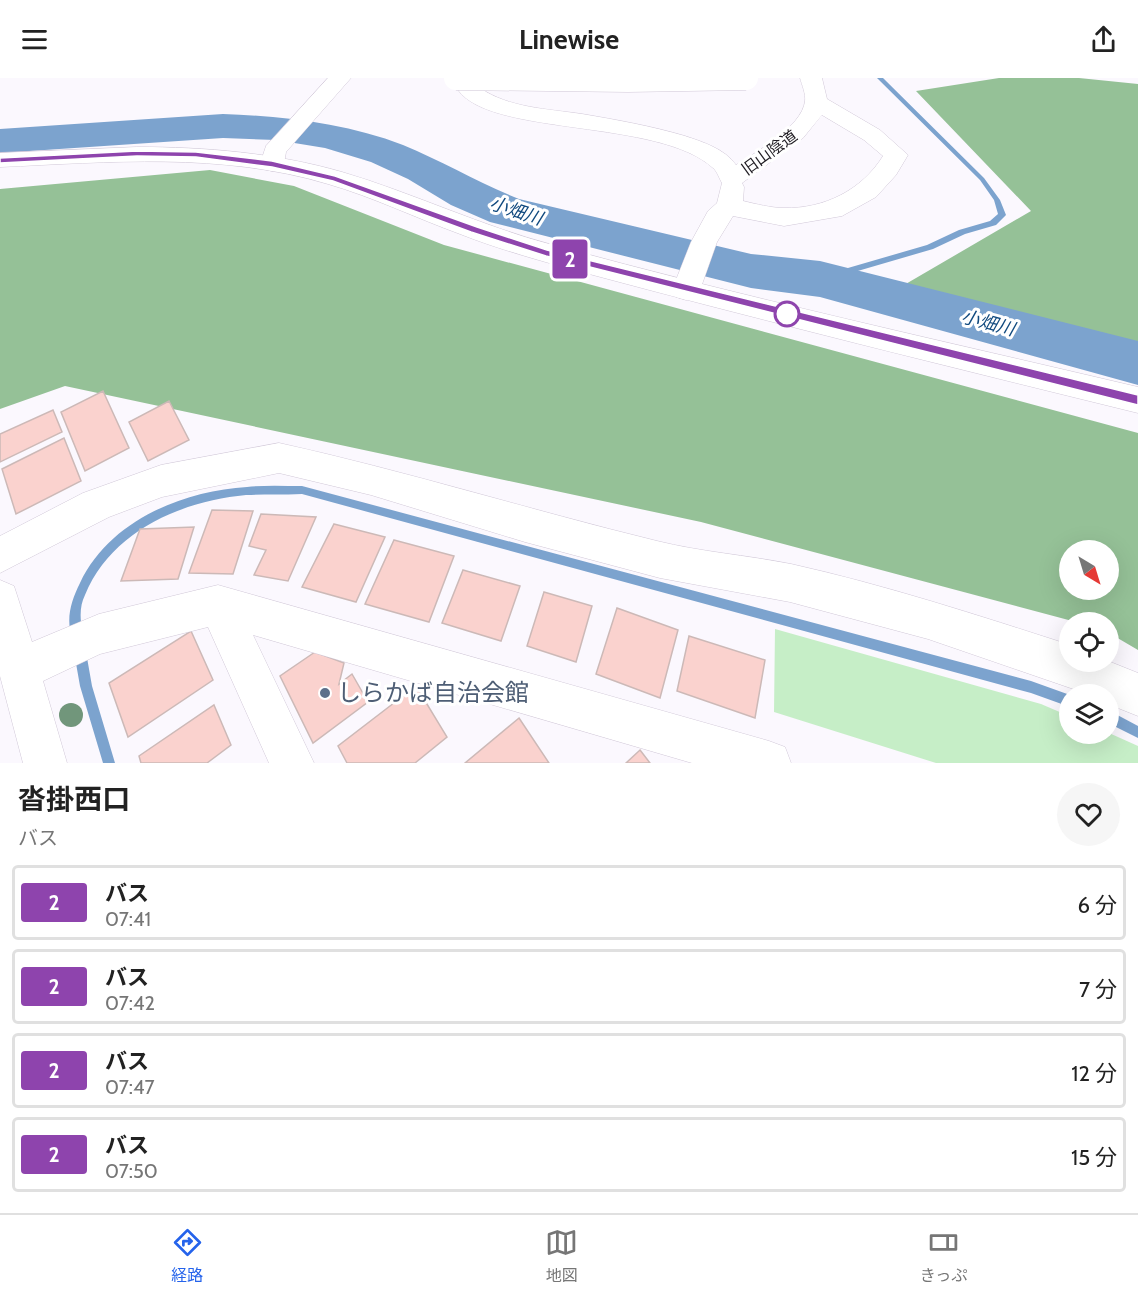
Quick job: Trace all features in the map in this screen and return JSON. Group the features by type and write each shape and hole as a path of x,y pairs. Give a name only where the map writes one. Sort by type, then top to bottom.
{"main road":[{"path":"273,158 340,78"},
{"path":"456,78 628,80 746,78"},
{"path":"473,78 469,90 498,106 597,123 671,140 698,149 722,163 732,179"},
{"path":"727,207 784,217 833,210 867,192 887,170 896,155 814,90"},
{"name":"旧山陰道","path":"690,280 704,242 717,217 727,207 732,197 732,179 800,130 812,112 814,90"},
{"path":"0,160 137,154 273,158 335,178 474,230 546,253 690,280 1138,400"},
{"path":"0,555 96,505 161,481 279,458 371,479 525,525 660,560 790,583 928,619 1074,667 1138,695"},
{"path":"0,600 45,763"},
{"path":"19,671 99,634 218,605 752,761"},
{"path":"218,605 292,763"}],"green space":[{"path":"999,78 1079,78 1138,84 1138,365 904,285 1031,211 916,91"},
{"path":"210,170 294,186 444,245 1138,433 1138,650 1119,639 1119,612 1059,612 1059,617 701,522 65,386 0,409 0,189"},
{"path":"775,629 1041,704 1059,712 1059,744 1119,744 1119,737 1138,746 1138,763 936,763 774,712"}],"building":[{"path":"103,391 129,448 85,471 61,412"},
{"path":"169,401 189,440 148,461 129,422"},
{"path":"53,410 62,432 0,462 0,434"},
{"path":"64,438 81,481 16,514 2,469"},
{"path":"212,510 253,511 233,574 189,573"},
{"path":"261,514 316,517 288,581 254,575 266,550 249,546"},
{"path":"334,524 385,537 356,602 302,587"},
{"path":"194,527 178,579 121,581 140,529"},
{"path":"394,540 454,556 429,622 365,604"},
{"path":"463,570 520,586 501,641 442,623"},
{"path":"544,592 592,606 576,662 527,646"},
{"path":"617,608 678,630 660,698 596,674"},
{"path":"191,631 213,680 128,737 109,683"},
{"path":"689,636 765,660 755,718 677,691"},
{"name":"しらかば自治会館","path":"315,652 344,663 339,684 352,674 368,702 313,743 280,676"},
{"path":"416,686 447,737 415,763 347,763 338,746"},
{"path":"214,705 231,745 207,763 141,763 139,756"},
{"path":"519,718 549,763 465,763"},
{"path":"640,750 650,763 626,763"}],"waterway":[{"path":"820,279 930,247 962,232 993,223 1002,215 997,200 982,179 880,78"},
{"name":"小畑川","path":"0,141 223,126 276,128 330,137 386,153 423,170 467,195 506,211 751,271 820,279 1138,363"},
{"path":"77,636 76,606 87,579 100,559 134,528 177,506 200,499 246,491 302,490 1031,687 1059,697"},
{"path":"80,652 86,686 109,763"},
{"path":"1119,722 1138,732"}],"bus line":[{"name":"2","path":"0,160 137,154 196,154 272,164 335,178 474,230 546,253 686,290 1138,400"}],"place":[{"name":"しらかば自治会館","path":"325,693"}]}
